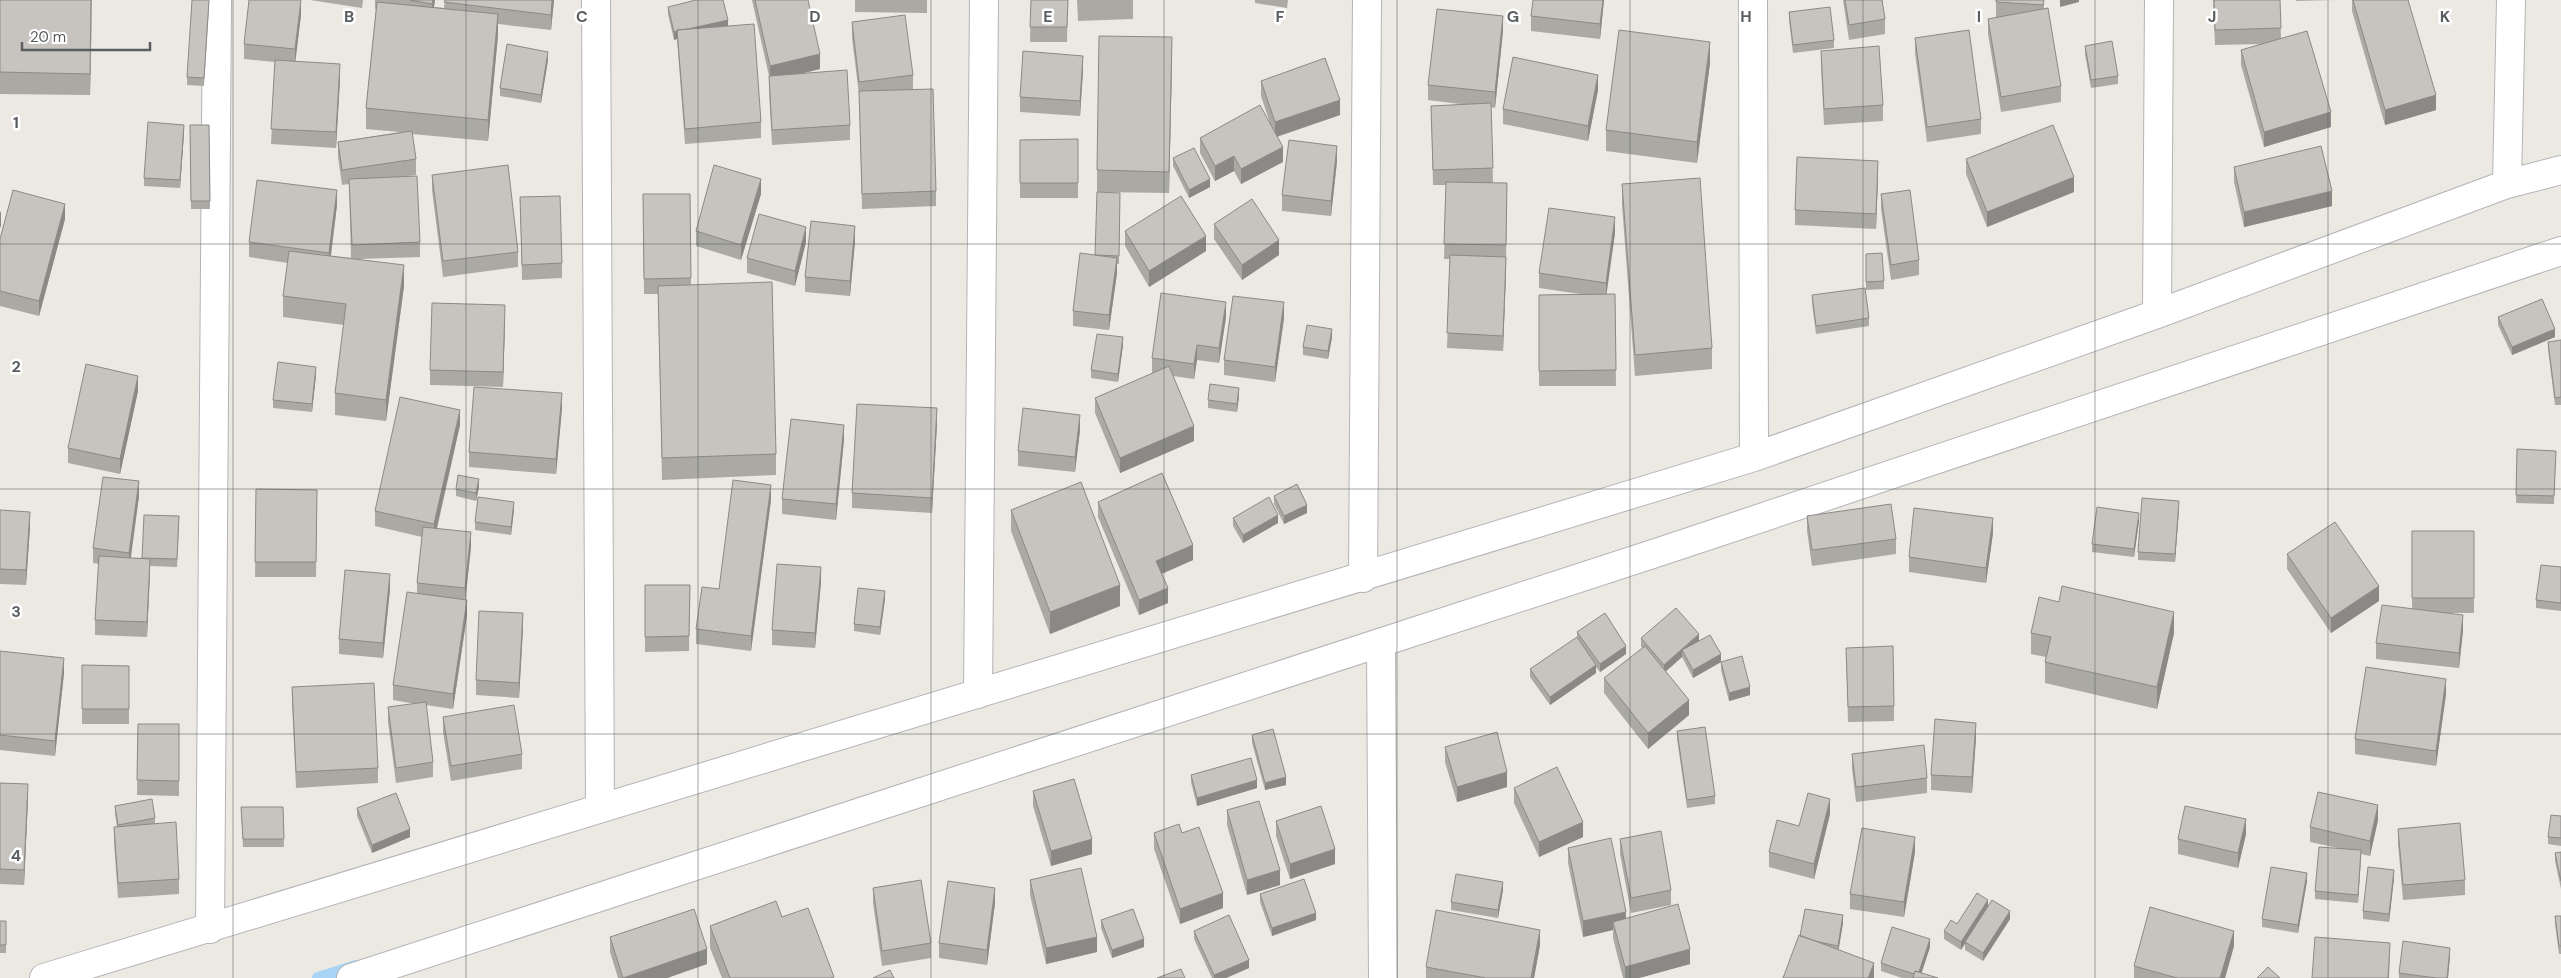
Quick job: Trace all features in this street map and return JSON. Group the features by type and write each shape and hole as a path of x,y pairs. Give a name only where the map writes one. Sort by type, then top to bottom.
{"street":[{"path":"210,929 217,0"},
{"path":"596,0 600,808"},
{"path":"978,694 984,0"},
{"path":"1363,578 1367,0"},
{"path":"1754,0 1754,457"},
{"path":"2157,314 2159,0"},
{"path":"2508,184 2511,0"},
{"path":"44,978 1363,578 1754,457 2157,314 2508,184 2561,170"},
{"path":"351,978 1381,643 2561,251"},
{"path":"1381,643 1383,978"}],"building":[{"path":"0,0 91,0 90,74 0,72"},
{"path":"192,0 209,0 204,78 187,77"},
{"path":"249,0 301,0 295,49 244,44"},
{"path":"410,0 433,0 432,4"},
{"path":"445,0 552,0 551,15 444,2"},
{"path":"696,0 723,0 728,20 674,32 668,7"},
{"path":"755,0 808,0 820,54 770,66"},
{"path":"1031,0 1068,0 1067,27 1030,27"},
{"path":"1533,0 1603,0 1600,24 1531,16"},
{"path":"1845,0 1882,0 1885,19 1849,25"},
{"path":"1996,0 2044,0 2043,5 1996,2"},
{"path":"2214,0 2280,0 2281,28 2215,30"},
{"path":"2353,0 2408,0 2436,95 2385,110"},
{"path":"377,2 498,14 488,120 366,108"},
{"path":"1830,7 1834,40 1793,45 1789,12"},
{"path":"2048,8 2061,86 2001,97 1988,19"},
{"path":"1437,9 1503,16 1495,92 1428,85"},
{"path":"905,15 913,75 859,82 852,22"},
{"path":"754,24 761,122 685,129 677,30"},
{"path":"1619,30 1710,42 1697,142 1606,130"},
{"path":"1969,30 1981,119 1927,127 1915,38"},
{"path":"2307,31 2331,112 2264,132 2241,50"},
{"path":"1099,36 1172,37 1169,172 1097,170"},
{"path":"2112,41 2118,76 2091,80 2085,46"},
{"path":"507,44 548,52 541,95 500,88"},
{"path":"1879,46 1883,105 1824,109 1821,51"},
{"path":"1023,51 1083,56 1080,101 1020,97"},
{"path":"1513,57 1598,75 1588,126 1503,109"},
{"path":"1325,58 1340,100 1275,122 1261,81"},
{"path":"275,60 340,64 336,132 271,129"},
{"path":"847,70 850,125 772,130 769,76"},
{"path":"933,89 936,191 862,194 859,91"},
{"path":"1491,103 1493,168 1433,170 1431,106"},
{"path":"1260,105 1283,147 1241,169 1234,156 1215,166 1200,138"},
{"path":"148,122 184,125 180,180 144,178"},
{"path":"190,125 209,125 210,201 191,201"},
{"path":"2053,125 2074,177 1987,212 1966,159"},
{"path":"412,131 416,159 342,170 338,142"},
{"path":"1078,139 1078,183 1020,183 1020,140"},
{"path":"1289,140 1337,146 1331,201 1282,195"},
{"path":"2321,146 2332,191 2244,212 2234,167"},
{"path":"1194,148 1210,179 1189,190 1173,158"},
{"path":"1797,157 1878,161 1876,214 1795,210"},
{"path":"508,165 518,252 443,261 432,175"},
{"path":"714,165 761,179 741,245 696,231"},
{"path":"417,176 420,242 352,245 349,179"},
{"path":"1700,178 1712,348 1635,355 1622,184"},
{"path":"257,180 337,190 329,253 249,242"},
{"path":"1446,182 1507,183 1506,245 1444,244"},
{"path":"13,190 65,204 39,301 0,291 0,239"},
{"path":"1910,190 1919,260 1891,265 1881,194"},
{"path":"1097,192 1120,193 1119,256 1095,255"},
{"path":"643,194 690,194 691,278 644,279"},
{"path":"560,196 562,263 522,265 520,197"},
{"path":"1181,196 1206,236 1149,271 1125,231"},
{"path":"1252,199 1279,240 1242,265 1214,224"},
{"path":"1549,208 1615,217 1606,283 1539,273"},
{"path":"759,214 806,227 795,271 747,258"},
{"path":"811,221 855,226 850,281 805,277"},
{"path":"289,251 404,265 386,400 335,393 346,304 283,296"},
{"path":"1080,253 1117,258 1109,315 1073,311"},
{"path":"1882,253 1884,281 1866,282 1866,254"},
{"path":"1450,255 1506,257 1503,336 1447,333"},
{"path":"772,282 776,454 662,458 658,286"},
{"path":"1865,288 1869,318 1816,326 1812,295"},
{"path":"1161,293 1226,302 1219,348 1197,345 1194,364 1152,358"},
{"path":"1615,294 1616,370 1539,371 1539,295"},
{"path":"1233,296 1284,302 1275,367 1224,360"},
{"path":"2542,299 2555,329 2512,347 2498,317"},
{"path":"432,303 505,305 503,372 430,370"},
{"path":"1307,325 1332,329 1328,351 1303,347"},
{"path":"1097,334 1123,337 1118,374 1091,370"},
{"path":"2561,340 2561,397 2555,398 2548,342"},
{"path":"278,362 316,367 312,404 273,400"},
{"path":"86,364 138,376 120,459 68,448"},
{"path":"1169,366 1194,426 1120,458 1095,398"},
{"path":"1210,384 1239,388 1237,404 1208,400"},
{"path":"474,387 562,393 556,459 469,452"},
{"path":"400,397 460,410 434,524 375,511"},
{"path":"857,404 937,408 932,498 852,493"},
{"path":"1023,408 1080,415 1075,457 1018,451"},
{"path":"791,419 844,425 836,504 782,499"},
{"path":"2517,449 2556,451 2554,496 2516,495"},
{"path":"1162,473 1193,545 1156,561 1168,588 1139,600 1098,502"},
{"path":"458,475 479,479 476,493 456,489"},
{"path":"103,477 139,481 129,553 93,548"},
{"path":"733,480 771,485 751,636 696,629 702,587 719,589"},
{"path":"1081,482 1120,585 1050,612 1011,510"},
{"path":"1297,484 1307,505 1284,516 1274,496"},
{"path":"256,489 317,490 316,562 255,562"},
{"path":"478,497 514,502 511,527 475,522"},
{"path":"1269,497 1278,515 1243,535 1233,518"},
{"path":"2142,498 2179,501 2175,554 2138,552"},
{"path":"1891,504 1896,539 1812,550 1807,516"},
{"path":"2097,507 2139,513 2134,549 2092,544"},
{"path":"1914,508 1993,518 1986,568 1909,557"},
{"path":"0,510 30,512 26,570 0,569"},
{"path":"144,515 179,516 177,559 142,558"},
{"path":"2335,522 2379,586 2331,618 2287,554"},
{"path":"423,527 471,532 465,588 417,583"},
{"path":"2412,531 2474,531 2474,598 2412,598"},
{"path":"99,556 150,559 147,622 95,620"},
{"path":"777,564 821,567 815,633 772,630"},
{"path":"2541,565 2561,567 2561,603 2536,600"},
{"path":"345,570 390,574 383,643 339,639"},
{"path":"645,585 690,585 689,636 645,637"},
{"path":"2062,586 2174,612 2157,687 2045,662 2051,637 2031,633 2039,597 2059,602"},
{"path":"858,588 885,591 880,627 854,624"},
{"path":"407,592 467,600 453,694 393,685"},
{"path":"2382,605 2463,615 2459,653 2376,643"},
{"path":"1676,608 1699,634 1664,665 1641,638"},
{"path":"479,611 523,613 519,683 476,680"},
{"path":"1605,613 1626,646 1600,664 1577,632"},
{"path":"1710,635 1721,654 1693,670 1682,650"},
{"path":"1577,637 1596,665 1550,697 1530,669"},
{"path":"1645,646 1689,700 1648,733 1604,678"},
{"path":"1893,646 1894,706 1848,707 1846,648"},
{"path":"0,651 64,658 55,741 0,735"},
{"path":"1742,656 1750,687 1729,693 1721,662"},
{"path":"82,665 129,666 129,709 82,709"},
{"path":"2366,667 2446,679 2436,751 2355,739"},
{"path":"374,683 378,768 296,772 292,687"},
{"path":"426,702 433,762 396,768 388,707"},
{"path":"514,705 522,754 451,766 443,717"},
{"path":"1935,719 1976,723 1972,777 1931,775"},
{"path":"138,724 179,724 179,781 137,780"},
{"path":"1705,727 1715,796 1687,800 1677,731"},
{"path":"1273,729 1286,777 1265,783 1252,735"},
{"path":"1497,732 1507,772 1457,787 1445,747"},
{"path":"1924,745 1927,778 1856,787 1852,754"},
{"path":"1251,758 1257,780 1197,798 1191,775"},
{"path":"1557,767 1583,822 1539,842 1514,788"},
{"path":"1074,779 1092,839 1051,851 1033,791"},
{"path":"0,783 28,784 24,870 0,869"},
{"path":"2318,792 2378,805 2370,841 2310,827"},
{"path":"396,793 410,829 372,845 357,808"},
{"path":"1808,793 1830,799 1814,864 1769,852 1777,820 1799,826"},
{"path":"152,799 155,818 118,825 115,806"},
{"path":"1259,801 1280,870 1247,880 1227,810"},
{"path":"1321,806 1335,849 1290,864 1276,821"},
{"path":"2185,806 2246,819 2238,853 2178,839"},
{"path":"241,807 283,807 284,839 243,839"},
{"path":"2551,815 2561,816 2561,838 2548,837"},
{"path":"176,822 179,879 118,883 114,827"},
{"path":"2460,823 2465,880 2403,885 2398,829"},
{"path":"1179,824 1182,833 1199,827 1223,893 1180,909 1154,833"},
{"path":"1862,828 1915,837 1904,902 1850,894"},
{"path":"1661,831 1671,890 1631,898 1620,839"},
{"path":"1611,838 1626,912 1583,921 1568,848"},
{"path":"2319,847 2361,850 2358,895 2315,891"},
{"path":"2561,852 2561,881 2555,853"},
{"path":"2271,867 2307,873 2298,925 2262,919"},
{"path":"2368,867 2394,870 2389,914 2363,911"},
{"path":"1081,868 1097,937 1046,948 1030,880"},
{"path":"1456,874 1503,882 1498,910 1451,902"},
{"path":"1304,879 1316,913 1272,928 1260,894"},
{"path":"921,880 931,943 882,951 873,888"},
{"path":"948,881 995,888 987,950 939,943"},
{"path":"1977,893 1988,900 1961,942 1944,931 1951,920 1957,924"},
{"path":"1992,900 2010,911 1983,953 1965,942"},
{"path":"776,901 782,917 808,908 834,977 730,978 710,926"},
{"path":"1678,904 1690,949 1625,967 1613,922"},
{"path":"2150,907 2234,931 2220,978 2177,978 2134,966"},
{"path":"694,909 707,949 623,978 610,937"},
{"path":"1133,909 1144,939 1112,950 1101,920"},
{"path":"1805,909 1843,915 1838,946 1800,936"},
{"path":"1436,910 1540,930 1531,978 1486,978 1426,967"},
{"path":"1229,915 1249,960 1214,975 1194,931"},
{"path":"2555,916 2561,916 2561,946 2559,946"},
{"path":"0,921 6,921 6,945 0,945"},
{"path":"1892,927 1930,939 1919,972 1915,971 1914,974 1881,963"},
{"path":"1799,935 1874,963 1868,978 1783,978"},
{"path":"2315,937 2390,943 2388,978 2312,978"},
{"path":"2403,941 2450,948 2447,978 2399,973"},
{"path":"2268,967 2280,978 2257,978"},
{"path":"1181,969 1185,978 1157,978"},
{"path":"890,970 894,978 873,978"},
{"path":"1915,971 1938,978 1913,978"}],"waterway":[{"path":"318,978 356,966"}]}
